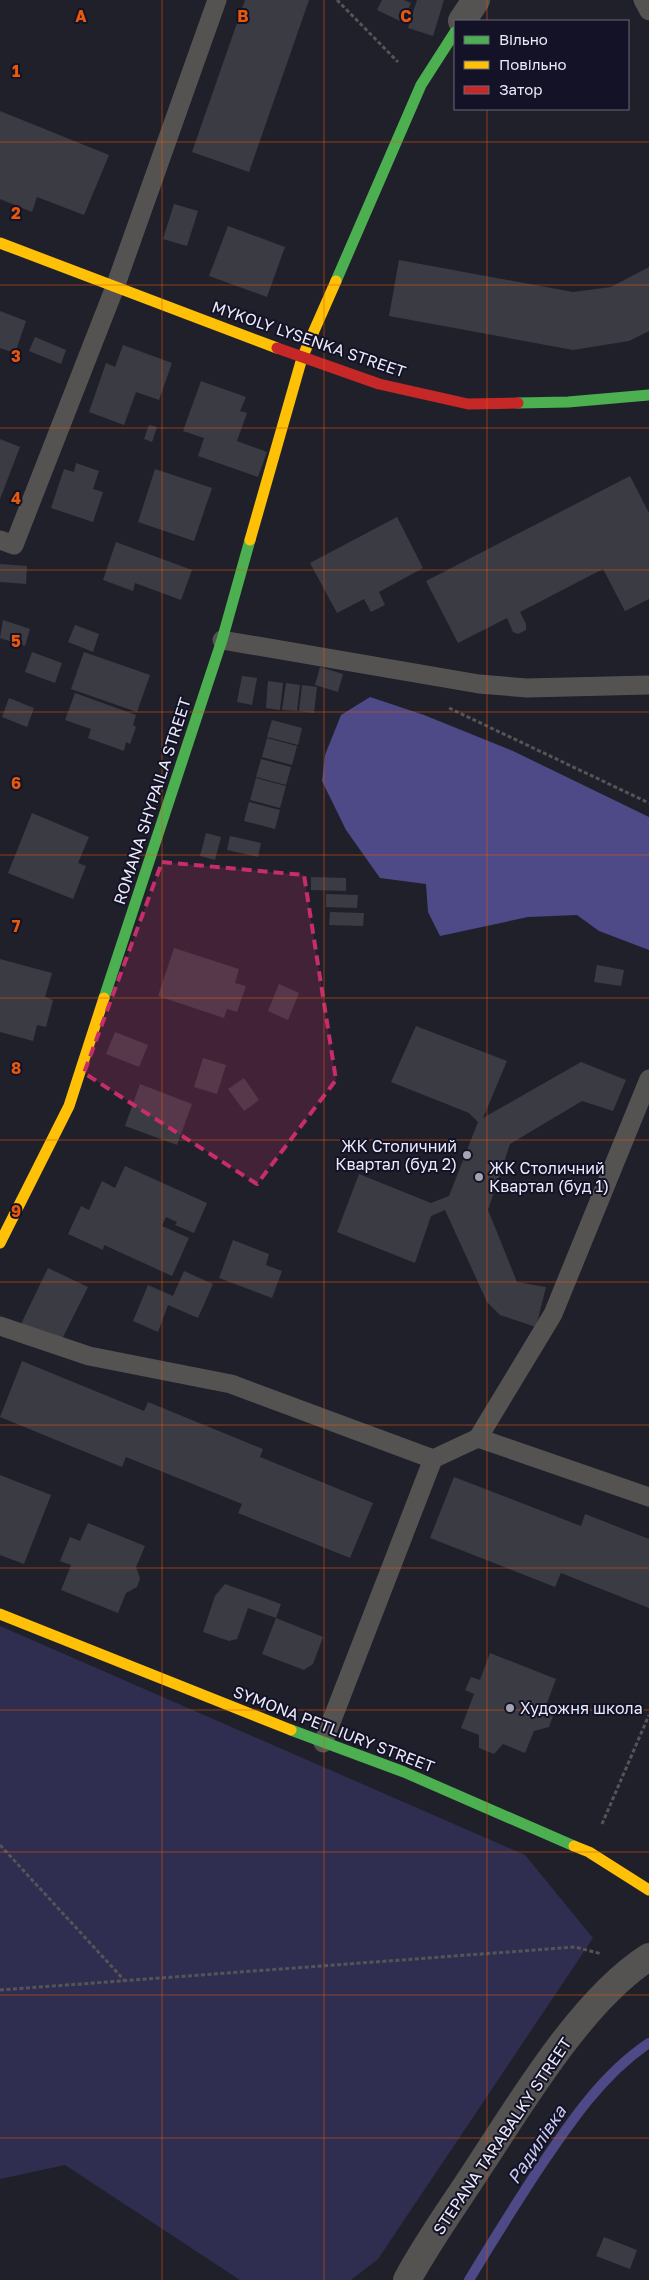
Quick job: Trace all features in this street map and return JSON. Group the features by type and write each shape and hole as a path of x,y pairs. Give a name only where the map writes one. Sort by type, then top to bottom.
{"street":[{"path":"463,20 476,0"},
{"name":"ROMANA SHYPAILA STREET","path":"0,1243 69,1106 222,640 302,358 421,85 454,34"},
{"name":"MYKOLY LYSENKA STREET","path":"0,243 302,358 379,384 468,404 568,402 649,395"},
{"name":"SYMONA PETLIURY STREET","path":"0,1614 323,1743 404,1772 590,1852 649,1890"},
{"name":"STEPANA TARABALKY STREET","path":"407,2280 535,2082 573,2031 595,2006 644,1961"}],"lane":[{"path":"0,540 14,545 115,287 217,0"},
{"path":"643,0 649,11"},
{"path":"222,640 479,684 527,688 649,685"},
{"path":"323,1743 433,1459 478,1438 553,1314 649,1079"},
{"path":"0,1326 89,1356 231,1384 433,1459"},
{"path":"478,1438 649,1496"}],"path":[{"path":"337,0 421,85"},
{"path":"444,706 649,803"},
{"path":"590,1852 649,1715"},
{"path":"0,1845 125,1981"},
{"path":"0,1990 575,1947 644,1961"}],"highlighted area":[{"path":"162,862 304,875 336,1080 257,1184 84,1073"}],"shaded area":[{"path":"370,697 424,715 513,751 649,817 649,950 599,931 577,915 528,917 440,936 428,912 426,884 380,878 346,830 322,781 325,755 341,715"},
{"path":"0,1626 525,1855 593,1938 378,2259 351,2280 240,2280 65,2165 0,2179"}],"building":[{"path":"245,0 309,0 249,172 192,152"},
{"path":"382,0 404,0 411,3 402,22 377,10"},
{"path":"417,0 444,0 433,36 408,28"},
{"path":"0,111 109,155 84,215 37,197 32,212 0,199"},
{"path":"174,204 198,211 187,246 163,239"},
{"path":"228,226 285,247 267,297 209,276"},
{"path":"399,260 573,292 611,287 649,267 649,331 629,341 573,350 389,316"},
{"path":"0,311 26,321 15,353 0,348"},
{"path":"35,337 66,350 61,364 29,351"},
{"path":"123,345 172,363 159,400 136,392 124,425 89,412 106,363 115,367"},
{"path":"201,381 246,397 240,411 247,413 237,441 267,452 258,477 198,456 204,438 183,431"},
{"path":"149,425 157,427 152,442 144,439"},
{"path":"0,439 20,447 0,499"},
{"path":"76,463 99,471 93,489 103,492 93,522 51,508 64,469 74,472"},
{"path":"155,469 212,488 194,541 138,522"},
{"path":"630,476 649,513 649,599 625,611 603,569 520,612 526,624 526,630 518,634 513,632 507,618 458,643 426,581"},
{"path":"397,517 423,568 379,592 385,605 371,612 364,599 337,613 310,563"},
{"path":"116,542 192,570 181,600 135,583 133,591 103,580"},
{"path":"0,564 27,566 26,584 0,582"},
{"path":"3,620 30,629 25,646 0,638"},
{"path":"75,625 99,634 93,652 68,642"},
{"path":"32,652 62,663 55,683 25,672"},
{"path":"84,652 150,675 137,712 71,689"},
{"path":"320,667 343,674 338,692 315,685"},
{"path":"242,676 257,678 252,705 237,702"},
{"path":"268,681 283,683 280,710 266,708"},
{"path":"286,683 300,685 297,711 282,710"},
{"path":"302,685 317,687 314,713 299,711"},
{"path":"75,693 136,715 133,725 136,727 130,744 126,742 124,751 88,738 91,729 65,720"},
{"path":"9,698 34,708 27,727 2,717"},
{"path":"272,720 302,728 298,745 267,737"},
{"path":"267,738 297,746 292,765 262,757"},
{"path":"261,759 291,767 286,785 256,777"},
{"path":"256,778 286,786 280,808 250,800"},
{"path":"249,802 280,810 275,829 244,821"},
{"path":"32,813 89,837 78,863 86,866 73,899 8,873"},
{"path":"206,833 221,837 215,860 200,856"},
{"path":"230,836 261,843 258,857 227,850"},
{"path":"311,877 346,878 346,891 311,890"},
{"path":"326,894 358,895 357,908 326,907"},
{"path":"330,912 364,913 363,926 329,925"},
{"path":"174,948 239,969 235,983 246,986 237,1012 227,1009 224,1018 158,996"},
{"path":"0,959 52,973 45,997 53,1000 46,1027 37,1025 33,1041 0,1032"},
{"path":"597,965 624,970 621,986 594,982"},
{"path":"279,984 299,993 288,1020 268,1011"},
{"path":"416,1026 507,1061 483,1118 581,1062 626,1080 613,1111 582,1101 510,1144 488,1210 517,1282 546,1287 536,1327 500,1315 487,1302 445,1210 431,1216 415,1263 337,1232 359,1174 431,1203 449,1196 478,1122 469,1113 391,1082"},
{"path":"115,1032 148,1045 139,1067 106,1054"},
{"path":"203,1058 226,1065 217,1094 194,1087"},
{"path":"244,1078 259,1100 244,1111 228,1089"},
{"path":"140,1084 192,1104 177,1145 125,1126"},
{"path":"125,1166 207,1203 194,1233 175,1225 177,1222 166,1217 162,1226 189,1238 172,1276 104,1245 103,1250 68,1234 81,1206 89,1210 102,1181 115,1188"},
{"path":"233,1240 269,1254 266,1265 282,1271 272,1298 219,1278"},
{"path":"48,1268 88,1287 59,1345 20,1326"},
{"path":"184,1271 213,1284 198,1318 168,1305 158,1332 133,1321 148,1285 173,1296"},
{"path":"22,1361 144,1411 148,1402 263,1449 260,1457 373,1503 350,1558 238,1513 242,1504 126,1457 122,1467 0,1417"},
{"path":"0,1475 51,1495 24,1564 0,1555"},
{"path":"454,1477 581,1526 585,1514 649,1539 649,1608 561,1573 555,1587 430,1538"},
{"path":"88,1523 145,1546 136,1567 140,1578 137,1587 126,1593 118,1613 61,1590 71,1565 60,1561 70,1537 80,1541"},
{"path":"225,1584 281,1604 276,1618 248,1608 237,1639 229,1641 203,1632 215,1596"},
{"path":"276,1618 323,1637 313,1664 304,1670 262,1654"},
{"name":"Художня школа","path":"490,1653 556,1679 547,1703 554,1713 549,1727 534,1731 525,1753 503,1744 494,1754 479,1748 479,1735 461,1728 474,1694 465,1690 471,1677 480,1680"},
{"path":"604,2237 637,2250 630,2269 596,2256"}],"waterway":[{"name":"Радилівка","path":"469,2280 534,2176 572,2121 615,2071 649,2043"}],"traffic: fast":[{"path":"336,281 421,85 454,34"},
{"path":"518,403 568,402 649,395"},
{"path":"104,998 222,640 250,540"},
{"path":"291,1730 404,1772 574,1846"}],"traffic: slow":[{"path":"0,243 277,348"},
{"path":"250,540 302,358 336,281"},
{"path":"0,1243 69,1106 104,998"},
{"path":"0,1614 291,1730"},
{"path":"574,1846 589,1852 649,1890"}],"traffic: jam":[{"path":"277,348 379,384 468,404 518,403"}],"place":[{"name":"ЖК Столичний Квартал (буд 2)","path":"467,1155"},
{"name":"ЖК Столичний Квартал (буд 1)","path":"479,1177"},
{"name":"Художня школа","path":"510,1708"}]}
